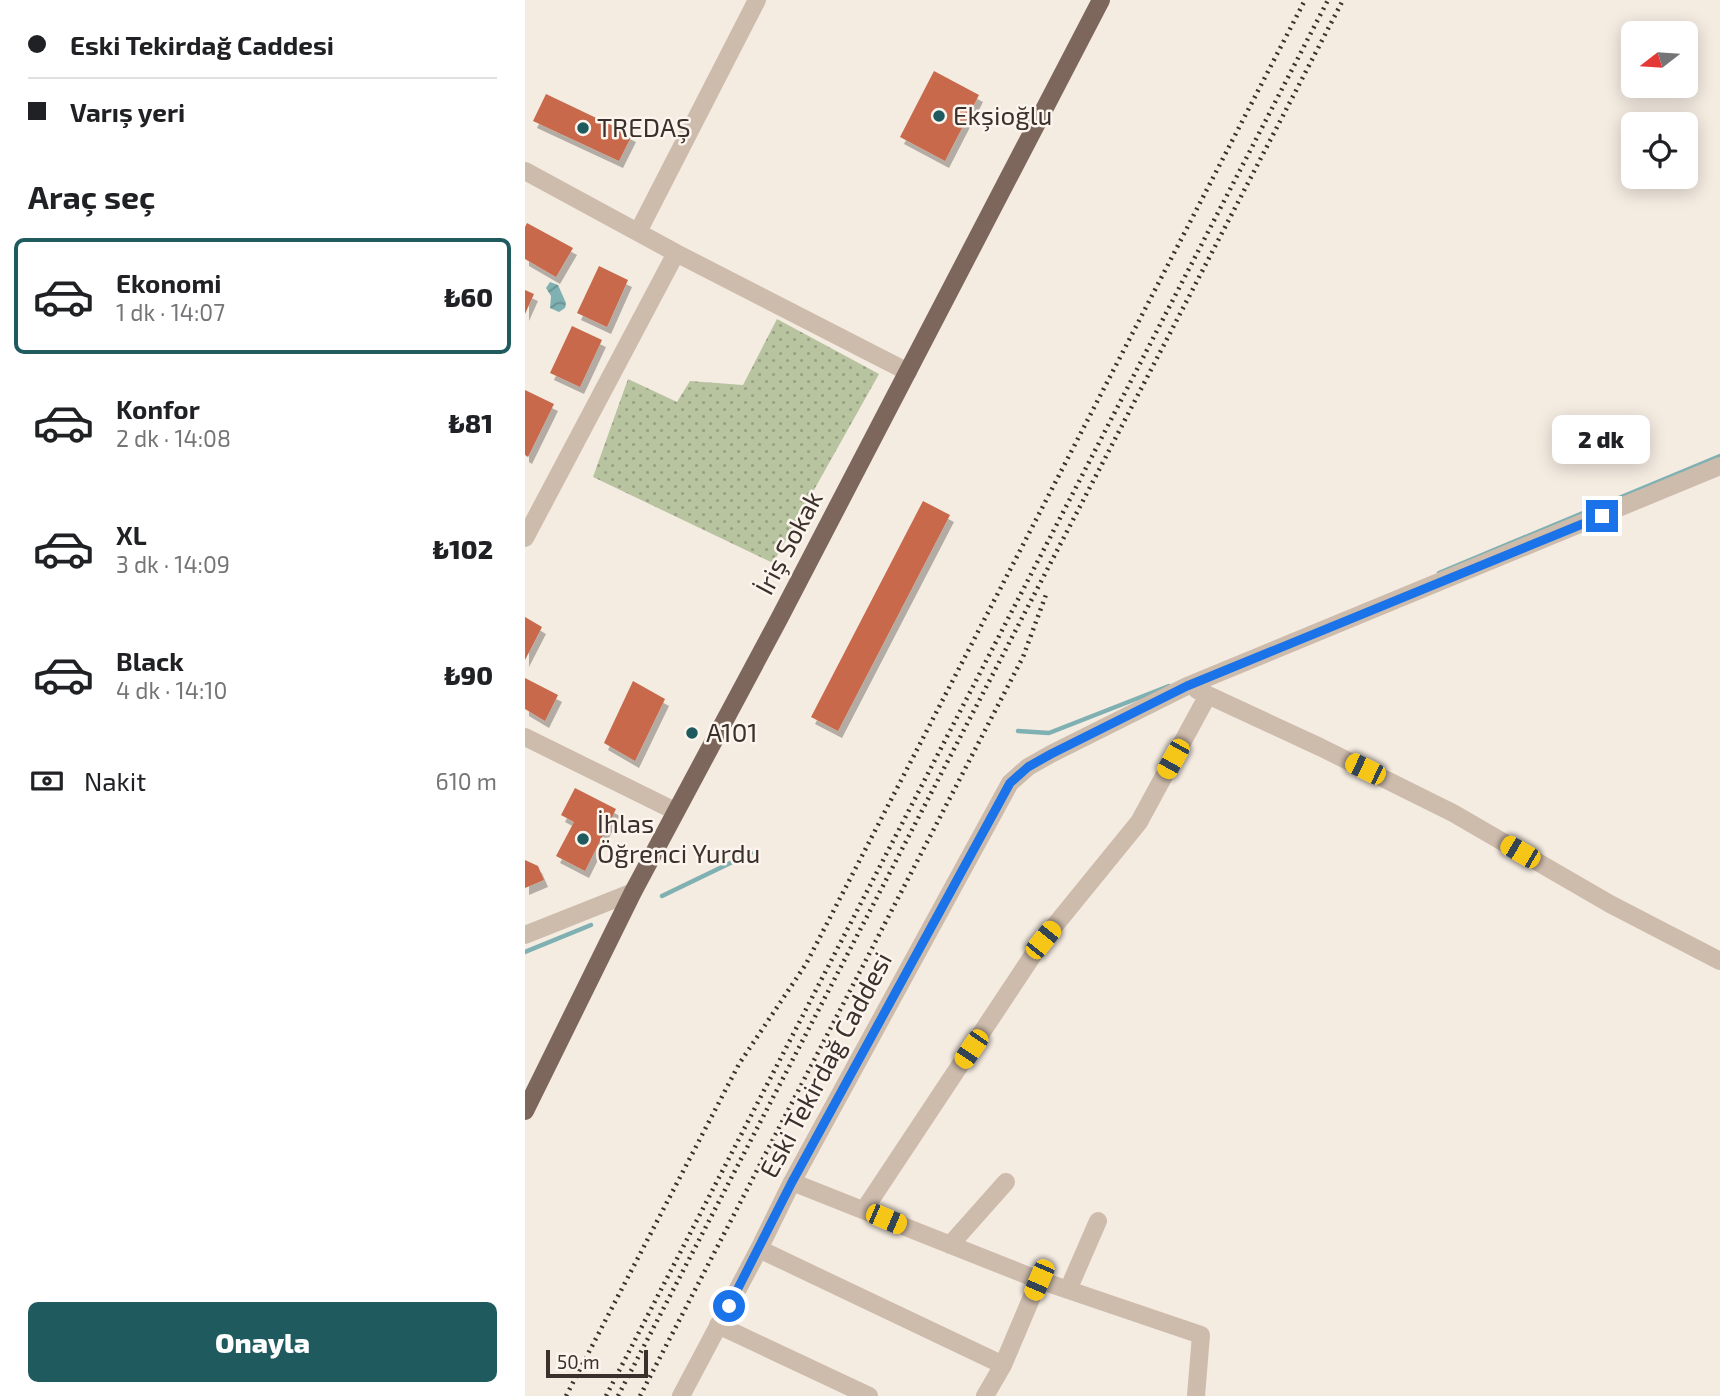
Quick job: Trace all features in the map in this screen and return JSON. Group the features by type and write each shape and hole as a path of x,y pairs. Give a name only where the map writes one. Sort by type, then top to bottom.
{"main road":[{"name":"İriş Sokak","path":"525,1111 632,892 908,372 1101,0"}],"street":[{"path":"638,232 757,0"},
{"path":"525,171 676,253 908,372"},
{"path":"525,538 676,253"},
{"path":"1187,686 1720,466"},
{"path":"1187,686 1320,747 1453,813 1610,904 1720,961"},
{"name":"Eski Tekirdağ Caddesi","path":"681,1396 792,1182 1010,783 1028,767 1187,686"},
{"path":"864,1210 1043,940 1139,822 1207,695"},
{"path":"525,737 675,811"},
{"path":"525,935 632,892"},
{"path":"792,1182 1039,1280 1201,1335 1196,1396"},
{"path":"950,1245 1006,1182"},
{"path":"1068,1290 1098,1221"},
{"path":"759,1249 1003,1365"},
{"path":"988,1395 1039,1280"},
{"path":"718,1325 869,1396"}],"green space":[{"path":"777,319 879,374 773,563 593,477 628,379 677,402 690,381 743,385"}],"water":[{"path":"550,282 558,285 566,303 565,308 559,312 550,308 551,296 546,288"}],"building":[{"name":"Ekşioğlu","path":"934,71 979,95 945,161 900,137"},
{"name":"TREDAŞ","path":"546,94 632,135 619,161 533,121"},
{"path":"527,223 573,248 556,277 525,259"},
{"path":"599,266 628,280 607,327 577,313"},
{"path":"525,290 534,294 525,314"},
{"path":"572,326 602,340 580,387 550,373"},
{"path":"525,390 554,404 528,457 525,455"},
{"path":"923,501 950,515 838,731 811,717"},
{"path":"525,617 542,627 525,660"},
{"path":"525,678 558,695 545,721 525,709"},
{"path":"633,681 665,699 635,761 604,743"},
{"name":"İhlas Öğrenci Yurdu","path":"575,788 616,809 585,871 556,856 574,822 561,815"},
{"path":"525,860 538,866 544,880 525,888"}],"waterway":[{"path":"1439,573 1720,456"},
{"path":"1018,731 1049,733 1169,686"},
{"path":"662,896 751,853"},
{"path":"525,952 591,925"}],"railway":[{"path":"566,1396 739,1064 806,964 1305,0"},
{"path":"606,1396 1328,0"},
{"path":"618,1396 1343,0"},
{"path":"640,1396 1023,657 1047,592"}],"place":[{"name":"Ekşioğlu","path":"939,116"},
{"name":"TREDAŞ","path":"583,128"},
{"name":"A101","path":"692,733"},
{"name":"İhlas Öğrenci Yurdu","path":"583,839"}],"route":[{"path":"729,1306 792,1182 1010,783 1028,767 1051,754 1187,686 1602,516"}]}
